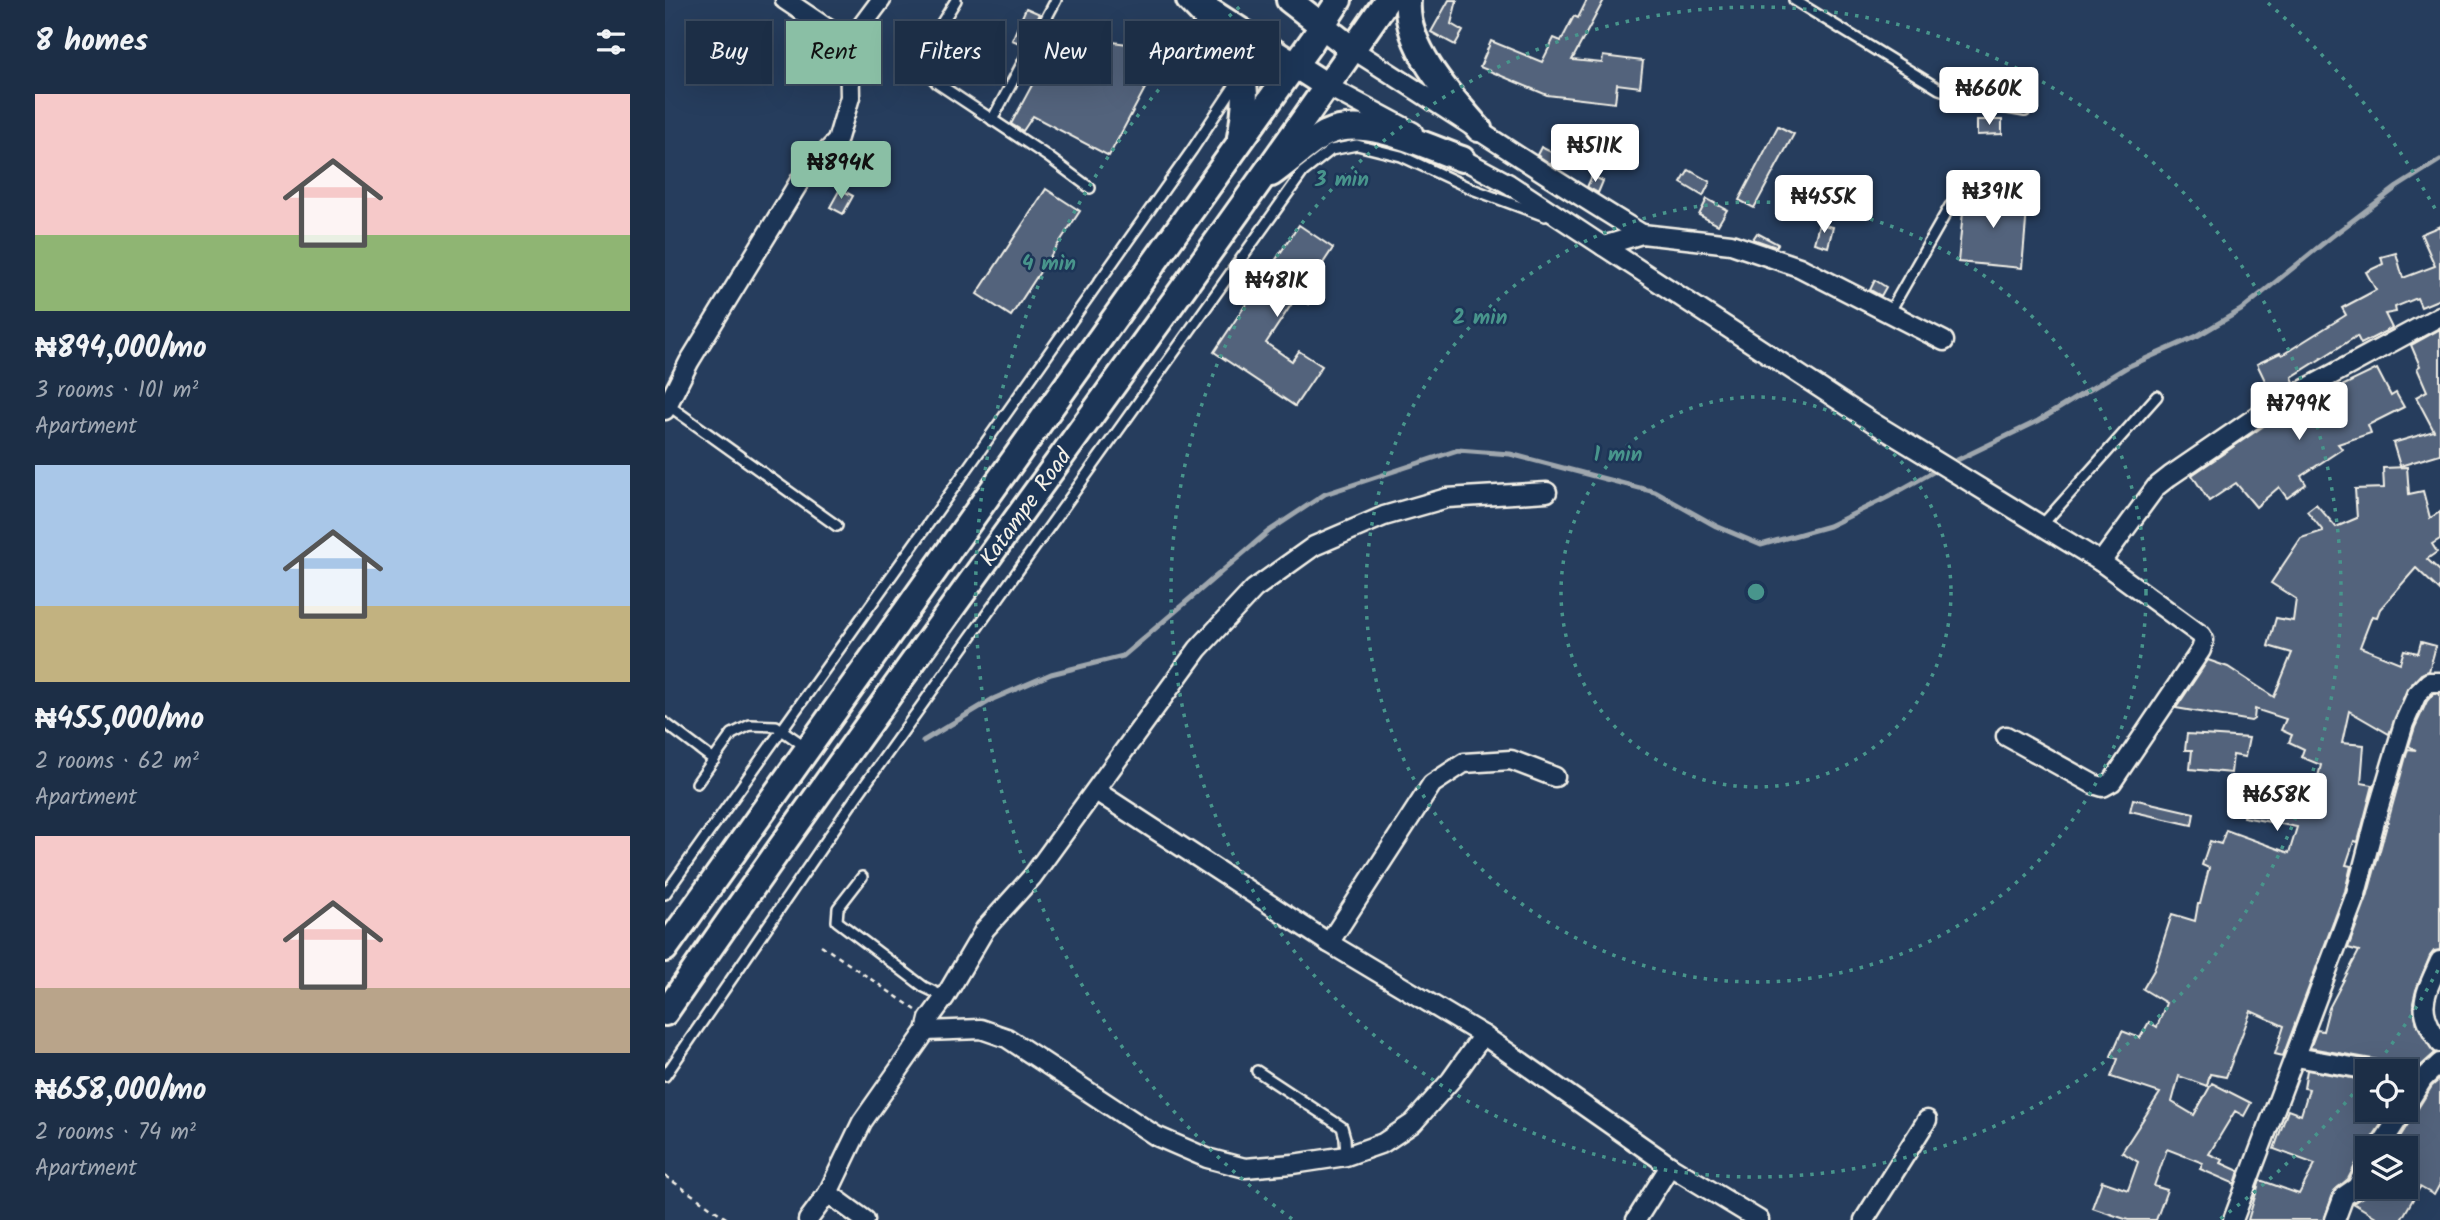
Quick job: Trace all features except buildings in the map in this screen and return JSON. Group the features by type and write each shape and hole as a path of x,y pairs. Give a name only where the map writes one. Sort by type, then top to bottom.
{"main road":[{"path":"1191,0 1327,86"},
{"path":"1191,0 1209,21"},
{"path":"1289,0 1352,49"},
{"name":"Katampe Road","path":"665,949 1238,146 1339,0"},
{"name":"Katampe Road","path":"665,1013 837,765 1387,0"},
{"path":"1408,0 1407,11 1416,41 1443,86 1479,129"},
{"path":"1238,146 1246,106 1245,84"},
{"path":"1254,188 1328,132 1360,126 1395,135 1462,159"}],"street":[{"path":"785,0 816,21"},
{"path":"865,21 881,0"},
{"path":"1352,49 1479,129 1558,183 1642,234"},
{"path":"667,407 689,362 803,176 837,141 850,97 850,84"},
{"path":"1327,86 1509,184 1872,422 2101,562 2204,639 2201,650 2112,782 2103,787 2006,736"},
{"path":"1603,246 1642,234 1731,244 1799,267 1944,341"},
{"path":"2101,562 2156,487 2170,476 2265,411 2440,316"},
{"path":"808,1220 828,1193 862,1122 928,1025 985,929 1033,877 1198,649 1254,589 1314,545 1384,516 1447,498 1547,492"},
{"path":"2233,1220 2356,894 2404,723 2417,694 2429,682 2440,682"},
{"path":"1329,943 1432,785 1464,763 1511,760 1555,777"},
{"path":"1096,791 1329,943 1483,1035 1670,1166 1759,1220"},
{"path":"2440,961 2425,996 2425,1022 2440,1043"},
{"path":"928,1025 981,1028 1007,1038 1156,1136 1207,1158 1245,1168 1346,1156 1383,1143 1413,1123 1451,1080 1483,1035"},
{"path":"2296,1057 2355,1067"},
{"path":"2418,1076 2440,1063"},
{"path":"1864,1220 1927,1121"},
{"path":"1636,1220 1670,1166"},
{"path":"2335,1220 2344,1196 2355,1188"},
{"path":"828,1193 865,1220"}],"lane":[{"path":"956,0 926,53 929,74 937,83 1090,187"},
{"path":"992,120 1056,0"},
{"path":"1794,0 1939,89 1979,103 2025,111"},
{"path":"665,894 1236,84"},
{"path":"665,1076 862,790 1303,172 1331,150 1357,145 1401,156 1472,189 1569,224"},
{"path":"1889,313 1950,206"},
{"path":"2042,525 2157,396"},
{"path":"667,407 837,526"},
{"path":"665,723 714,760"},
{"path":"697,783 732,734 750,725 776,726 807,748"},
{"path":"862,877 838,908 837,921 924,987 945,997"},
{"path":"1257,1070 1342,1127 1346,1156"}],"path":[{"path":"821,945 928,1025"},
{"path":"665,1176 729,1220"}],"waterway":[{"path":"1949,464 2038,421 2127,367 2197,336 2241,310 2397,187 2440,160"},
{"path":"923,741 993,699 1051,674 1123,656 1269,531 1325,494 1458,450 1510,454 1655,492 1716,526 1761,545 1829,526 1940,468"}]}
